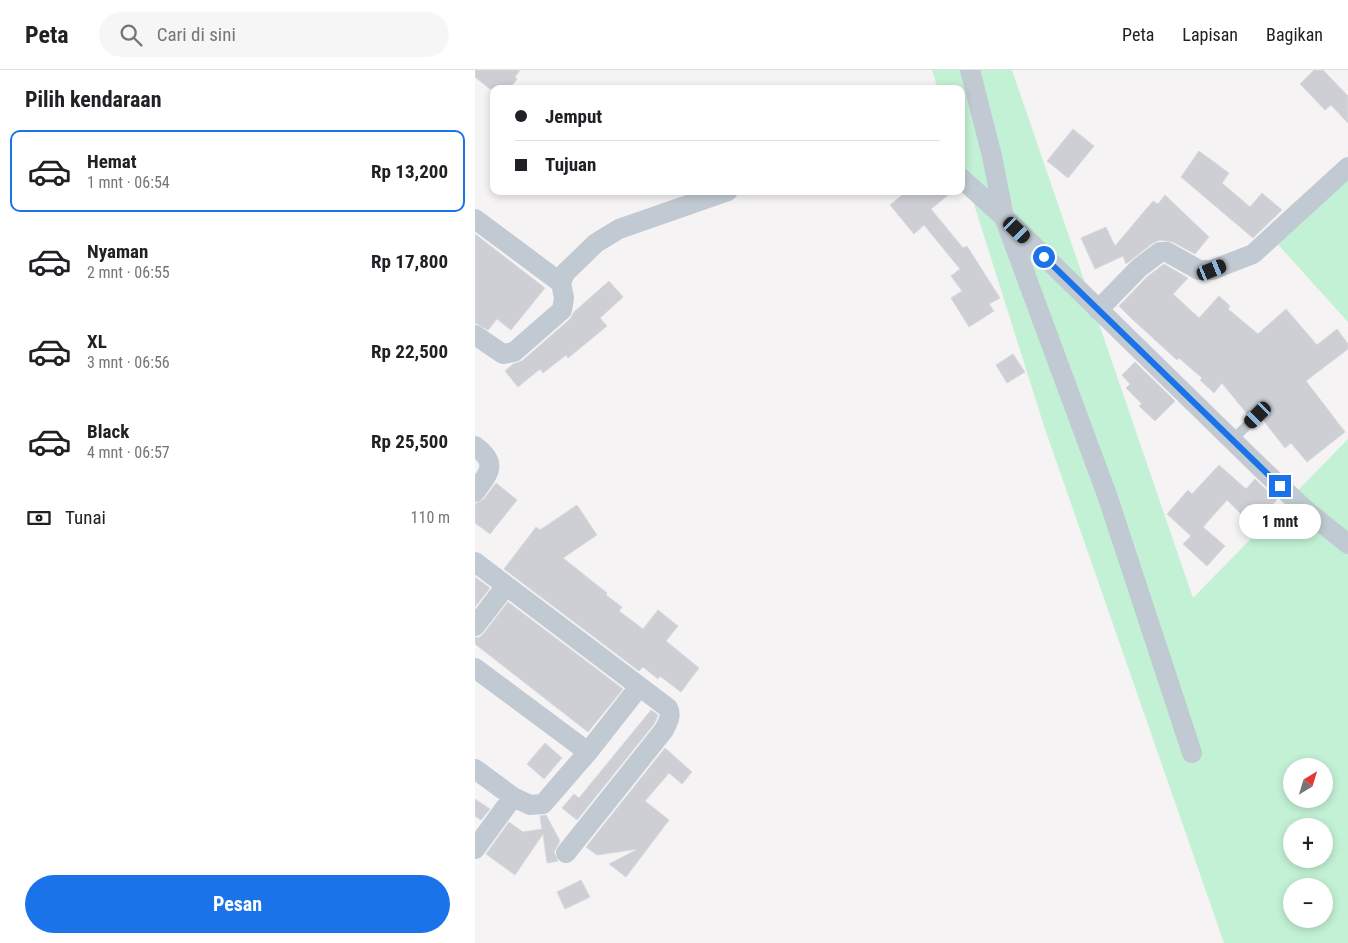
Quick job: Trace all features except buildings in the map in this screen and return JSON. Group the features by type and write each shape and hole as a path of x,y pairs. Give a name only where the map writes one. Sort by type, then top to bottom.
{"street":[{"path":"970,70 992,156 1004,217 1107,495 1192,753"},
{"path":"965,176 985,169 992,156"},
{"path":"1098,310 1139,268 1160,252 1167,252 1199,270 1212,270 1253,254 1348,167"},
{"path":"965,180 1308,512 1348,544"},
{"path":"479,344 503,354 514,352 562,310 565,298 561,283 565,273 596,243 619,229 717,195"},
{"path":"475,219 561,283"},
{"path":"475,446 487,457 491,468 489,474 475,492"},
{"path":"475,562 668,708 670,712 670,718 664,730 567,853"},
{"path":"475,626 506,586"},
{"path":"475,668 588,752"},
{"path":"475,769 513,797 530,805 543,804 588,752 639,687"},
{"path":"475,849 513,797"}],"lane":[{"path":"1233,440 1258,415"}],"green space":[{"path":"932,70 1012,70 1193,598 1348,439 1348,943 1224,943 1044,426 965,176 965,85 937,85"},
{"path":"1348,174 1348,322 1274,240"}],"route":[{"path":"1044,257 1280,486"}]}
